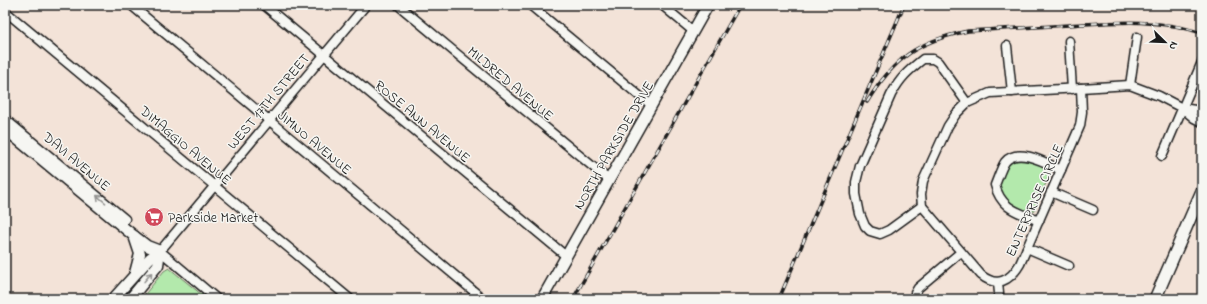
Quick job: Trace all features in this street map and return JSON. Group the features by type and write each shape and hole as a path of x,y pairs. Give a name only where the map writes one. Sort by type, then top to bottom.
{"main road":[{"path":"1156,299 1202,191"}],"street":[{"name":"JIMNO AVENUE","path":"131,5 483,299"},
{"name":"ROSE ANN AVENUE","path":"264,5 566,256"},
{"name":"WEST 17TH STREET","path":"160,251 366,5"},
{"name":"MILDRED AVENUE","path":"398,5 609,180"},
{"path":"530,5 652,105"},
{"path":"662,5 693,30"},
{"name":"NORTH PARKSIDE DRIVE","path":"542,299 708,5"},
{"name":"DIMAGGIO AVENUE","path":"5,11 350,299"},
{"path":"1130,86 1137,37"},
{"path":"1069,41 1072,89"},
{"path":"1007,46 1012,92"},
{"path":"922,206 889,230 880,234 870,232 865,226 860,214 856,188 860,166 897,84 905,73 923,59 933,59 938,62 967,103"},
{"path":"1162,156 1202,62"},
{"path":"997,299 999,294 998,283 980,275 922,206 921,194 923,181 948,126 956,114 967,103 990,93 1130,86 1159,96 1182,108 1194,118 1202,122"},
{"name":"ENTERPRISE CIRCLE","path":"998,283 1014,274 1027,248 1080,126 1082,112 1081,88"},
{"path":"1182,108 1202,111"},
{"name":"DAVI AVENUE","path":"5,119 125,219 120,225"},
{"name":"DAVI AVENUE","path":"5,129 120,225 147,246 160,251 217,299"},
{"path":"1039,221 1013,210 1003,203 998,196 995,185 1006,161 1014,157 1023,156 1034,158 1061,170"},
{"path":"1051,192 1093,210"},
{"path":"134,236 140,254 135,273"},
{"path":"1027,248 1069,266"},
{"path":"113,299 135,273 150,258 160,251"},
{"path":"130,299 158,265 160,251"},
{"path":"916,299 918,288 961,252"}],"green space":[{"path":"1015,161 1036,163 1045,168 1048,172 1049,176 1034,211 1024,210 1014,204 1005,196 1000,187 1001,180 1008,165"},
{"path":"169,268 207,299 141,299 164,271"}],"railway":[{"path":"573,299 740,5"},
{"path":"779,299 904,5"},
{"path":"867,102 887,74 909,54 921,46 935,40 968,31 1136,22 1168,25 1202,33"}],"place":[{"name":"Parkside Market","path":"154,217"}]}
